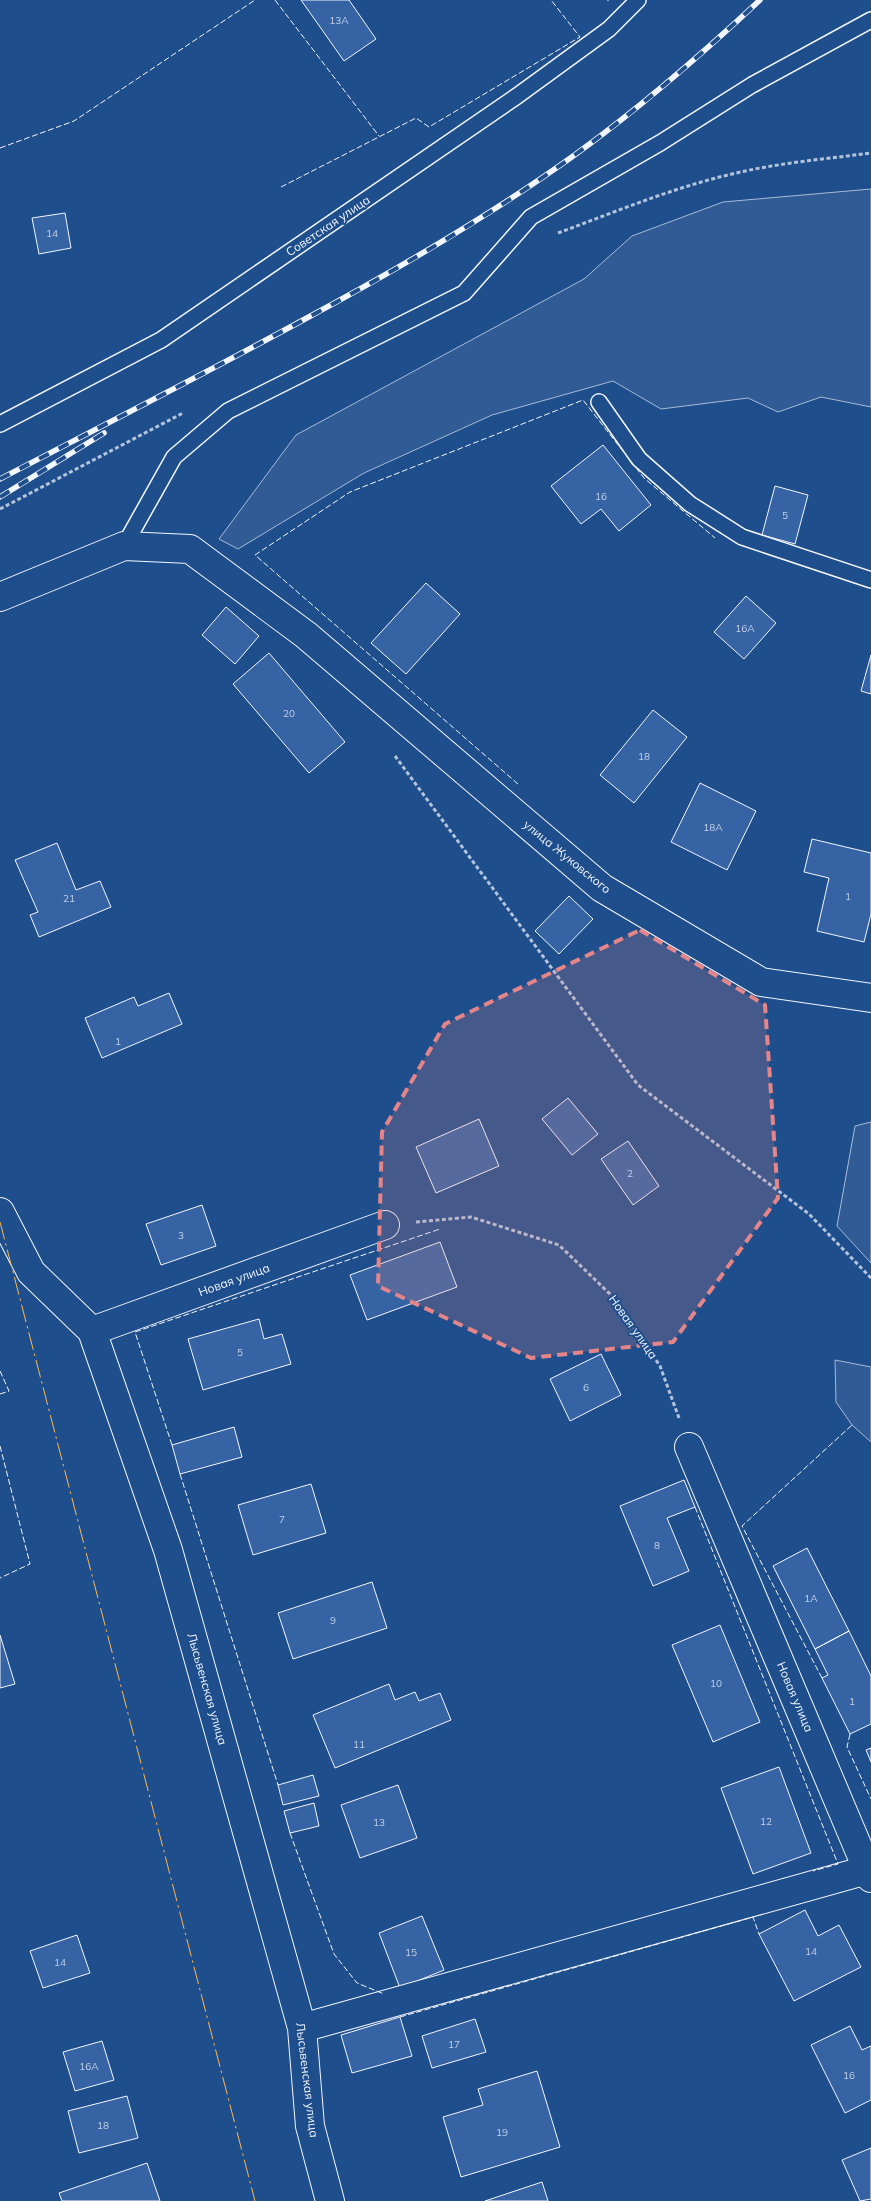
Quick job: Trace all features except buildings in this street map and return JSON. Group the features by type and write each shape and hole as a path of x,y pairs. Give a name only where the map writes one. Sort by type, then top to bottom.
{"street":[{"path":"0,597 124,546"},
{"name":"улица Жуковского","path":"124,546 190,550 306,635 602,888 761,982 871,998"},
{"name":"Лысьвенская улица","path":"0,1212 31,1272 92,1331 168,1550 302,2028 310,2126 330,2201"},
{"name":"Новая улица","path":"92,1331 385,1225"},
{"name":"Новая улица","path":"690,1447 869,1874"},
{"path":"302,2028 869,1874"}],"lane":[{"name":"Советская улица","path":"0,424 161,340 517,96 609,29 638,0"},
{"path":"124,546 174,457 228,411 464,293 531,217 660,143 752,85 871,20"},
{"path":"599,402 639,459 690,504 742,537 871,580"}],"path":[{"path":"394,754 638,1085 809,1214 871,1278"},
{"name":"Новая улица","path":"385,1225 471,1217 560,1245 614,1297 660,1366 690,1447"}],"highlighted area":[{"path":"640,930 765,1005 778,1198 673,1342 531,1358 378,1286 382,1132 445,1024"}],"shaded area":[{"path":"871,189 871,407 821,397 778,412 748,398 661,409 613,381 492,415 364,473 238,549 219,539 296,435 584,279 632,236 723,202"},
{"path":"871,1122 871,1263 837,1226 855,1126"},
{"path":"835,1360 871,1367 871,1442 852,1425 836,1402"}],"railway":[{"path":"0,479 305,319 409,261 477,220 543,177 624,118 693,61 760,0"},
{"path":"0,497 104,433"}],"fence":[{"path":"0,148 74,121 255,0"},
{"path":"275,0 379,136"},
{"path":"281,187 416,118 429,127 580,37 551,0"},
{"path":"518,784 255,555 350,492 583,400 644,478 715,538"},
{"path":"172,1445 135,1332 440,1229"},
{"path":"0,1371 9,1391 0,1394"},
{"path":"822,1678 742,1526 852,1425"},
{"path":"0,1446 30,1564 0,1578"},
{"path":"180,1474 278,1785"},
{"path":"695,1507 838,1864 813,1871"},
{"path":"850,1734 847,1747 871,1799"},
{"path":"290,1833 334,1954 357,1983 384,1994"},
{"path":"400,2017 753,1917 759,1934"}],"power":[{"path":"0,1222 255,2201"}]}
